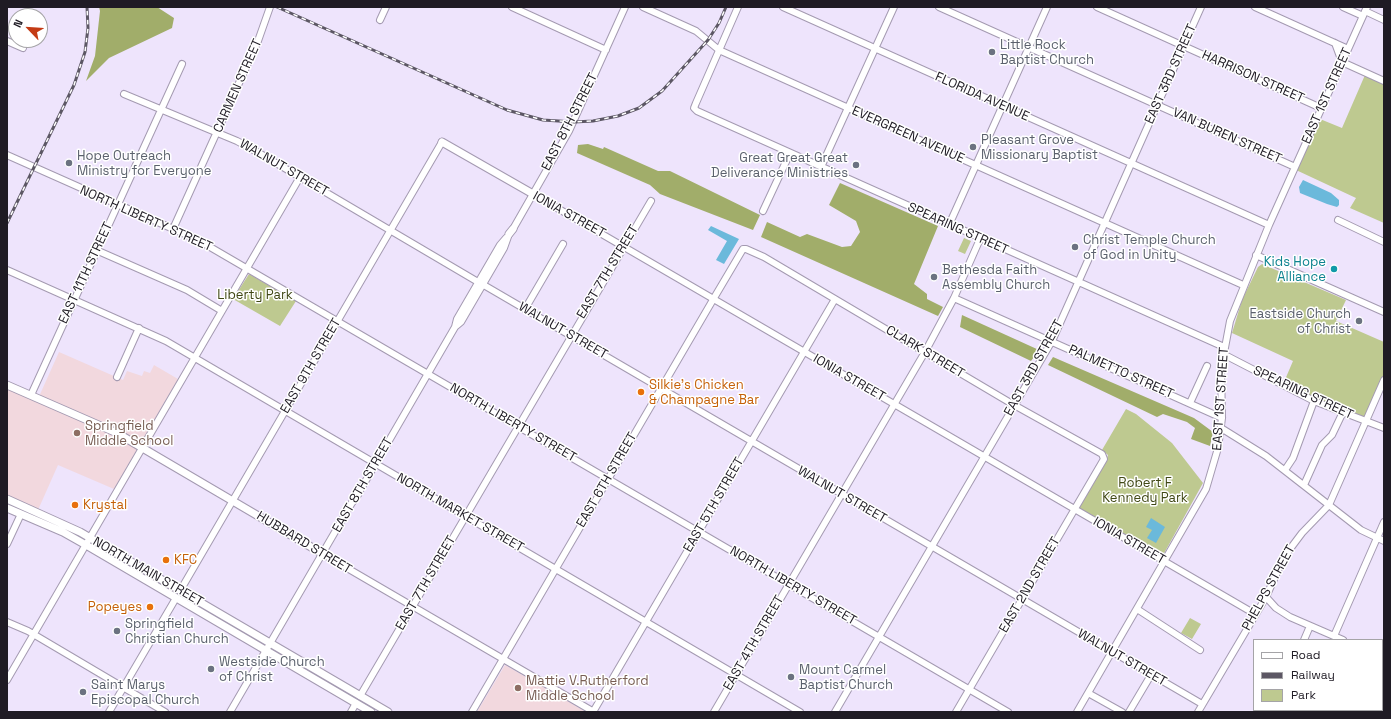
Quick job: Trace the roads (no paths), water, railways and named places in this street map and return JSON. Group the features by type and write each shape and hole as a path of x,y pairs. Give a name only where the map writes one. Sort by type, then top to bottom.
{"main road":[{"name":"IONIA STREET","path":"442,142 533,194"},
{"name":"HUBBARD STREET","path":"7,385 110,430 323,554"},
{"name":"EAST 8TH STREET","path":"353,501 358,494"},
{"name":"NORTH MAIN STREET","path":"7,499 60,522 90,538 388,712"},
{"name":"NORTH MAIN STREET","path":"7,508 63,532 371,712"}],"street":[{"name":"CARMEN STREET","path":"173,229 258,41 270,7"},
{"path":"380,20 386,7"},
{"path":"512,7 606,50"},
{"name":"EAST 8TH STREET","path":"358,494 455,327 460,322 500,245 511,232 569,131 625,7"},
{"name":"EVERGREEN AVENUE","path":"643,7 696,31 719,50 1243,286"},
{"path":"719,50 738,7"},
{"name":"FLORIDA AVENUE","path":"783,7 1269,225"},
{"path":"821,167 894,7"},
{"name":"VAN BUREN STREET","path":"940,7 1295,167"},
{"path":"949,225 1047,7"},
{"name":"HARRISON STREET","path":"1098,7 1321,108"},
{"name":"EAST 3RD STREET","path":"835,712 1052,341 1201,7"},
{"path":"1255,7 1348,49"},
{"path":"1343,7 1365,11 1384,20"},
{"name":"EAST 1ST STREET","path":"1077,712 1206,489 1216,460 1221,428 1223,354 1230,321 1269,225 1365,11"},
{"path":"1334,42 1342,62 1384,81"},
{"name":"SPEARING STREET","path":"719,50 694,108 790,153 1224,348"},
{"name":"EAST 11TH STREET","path":"31,395 182,64"},
{"name":"WALNUT STREET","path":"124,94 254,150 1202,704"},
{"name":"EAST 9TH STREET","path":"180,591 442,142"},
{"path":"763,211 790,153"},
{"name":"NORTH LIBERTY STREET","path":"7,155 198,240 1008,712"},
{"path":"7,680 300,177"},
{"name":"IONIA STREET","path":"533,194 1255,614"},
{"name":"EAST 7TH STREET","path":"360,696 623,246 651,201"},
{"path":"1338,220 1384,242"},
{"name":"EAST 4TH STREET","path":"714,712 925,352 954,298 980,238"},
{"path":"525,309 563,244"},
{"name":"EAST 6TH STREET","path":"472,712 743,249"},
{"name":"CLARK STREET","path":"743,249 749,250 764,257 1014,405 1102,454 1104,459"},
{"path":"96,250 187,290 222,311"},
{"path":"1256,255 1384,312"},
{"name":"NORTH MARKET STREET","path":"7,270 166,341 800,712"},
{"name":"PALMETTO STREET","path":"954,298 1222,418"},
{"name":"EAST 5TH STREET","path":"594,712 834,299"},
{"path":"117,377 139,328"},
{"name":"SPEARING STREET","path":"1223,354 1314,401 1367,420 1384,428"},
{"path":"1190,404 1207,366"},
{"name":"PHELPS STREET","path":"1198,712 1266,597 1284,557 1302,533 1329,504 1384,380"},
{"path":"1286,470 1293,458 1314,401"},
{"path":"1304,485 1322,446 1332,435 1343,412"},
{"path":"1221,428 1253,447 1286,470 1361,530 1384,541"},
{"name":"EAST 2ND STREET","path":"956,712 1104,459"},
{"name":"EAST 8TH STREET","path":"230,712 353,501"},
{"path":"7,544 21,514"},
{"path":"1334,636 1384,522"},
{"name":"HUBBARD STREET","path":"323,554 594,712"},
{"path":"1266,597 1276,608 1290,617 1341,639"},
{"path":"109,712 176,598"},
{"path":"1137,609 1200,650"},
{"path":"7,622 33,634 165,712"},
{"path":"1304,639 1310,626"},
{"path":"1129,712 1151,675"},
{"path":"1088,693 1122,712"},
{"path":"351,712 356,703"}],"water":[{"path":"1303,180 1331,193 1339,200 1339,205 1337,207 1327,204 1300,193 1299,187"},
{"path":"711,226 739,239 724,264 716,260 727,241 708,230"},
{"path":"1151,518 1165,527 1156,543 1147,538 1152,530 1146,527"}],"railway":[{"path":"7,223 74,85 85,52 88,28 87,7"},
{"path":"277,7 507,110 543,120 574,122 593,121 618,116 639,108 662,91 708,40 719,23 726,7"}],"place":[{"name":"Little Rock Baptist Church","path":"992,52"},
{"name":"Pleasant Grove Missionary Baptist","path":"973,147"},
{"name":"Hope Outreach Ministry for Everyone","path":"69,163"},
{"name":"Great Great Great Deliverance Ministries","path":"856,165"},
{"name":"Christ Temple Church of God in Unity","path":"1075,247"},
{"name":"Kids Hope Alliance","path":"1334,269"},
{"name":"Bethesda Faith Assembly Church","path":"934,277"},
{"name":"Eastside Church of Christ","path":"1359,321"},
{"name":"Silkie's Chicken & Champagne Bar","path":"641,392"},
{"name":"Springfield Middle School","path":"77,433"},
{"name":"Krystal","path":"75,505"},
{"name":"KFC","path":"166,560"},
{"name":"Popeyes","path":"150,607"},
{"name":"Springfield Christian Church","path":"117,631"},
{"name":"Westside Church of Christ","path":"211,669"},
{"name":"Mount Carmel Baptist Church","path":"791,677"},
{"name":"Mattie V.Rutherford Middle School","path":"518,688"},
{"name":"Saint Marys Episcopal Church","path":"83,692"}],"park label":[{"name":"Liberty Park","path":"255,295"},
{"name":"Robert F Kennedy Park","path":"1145,490"}]}
